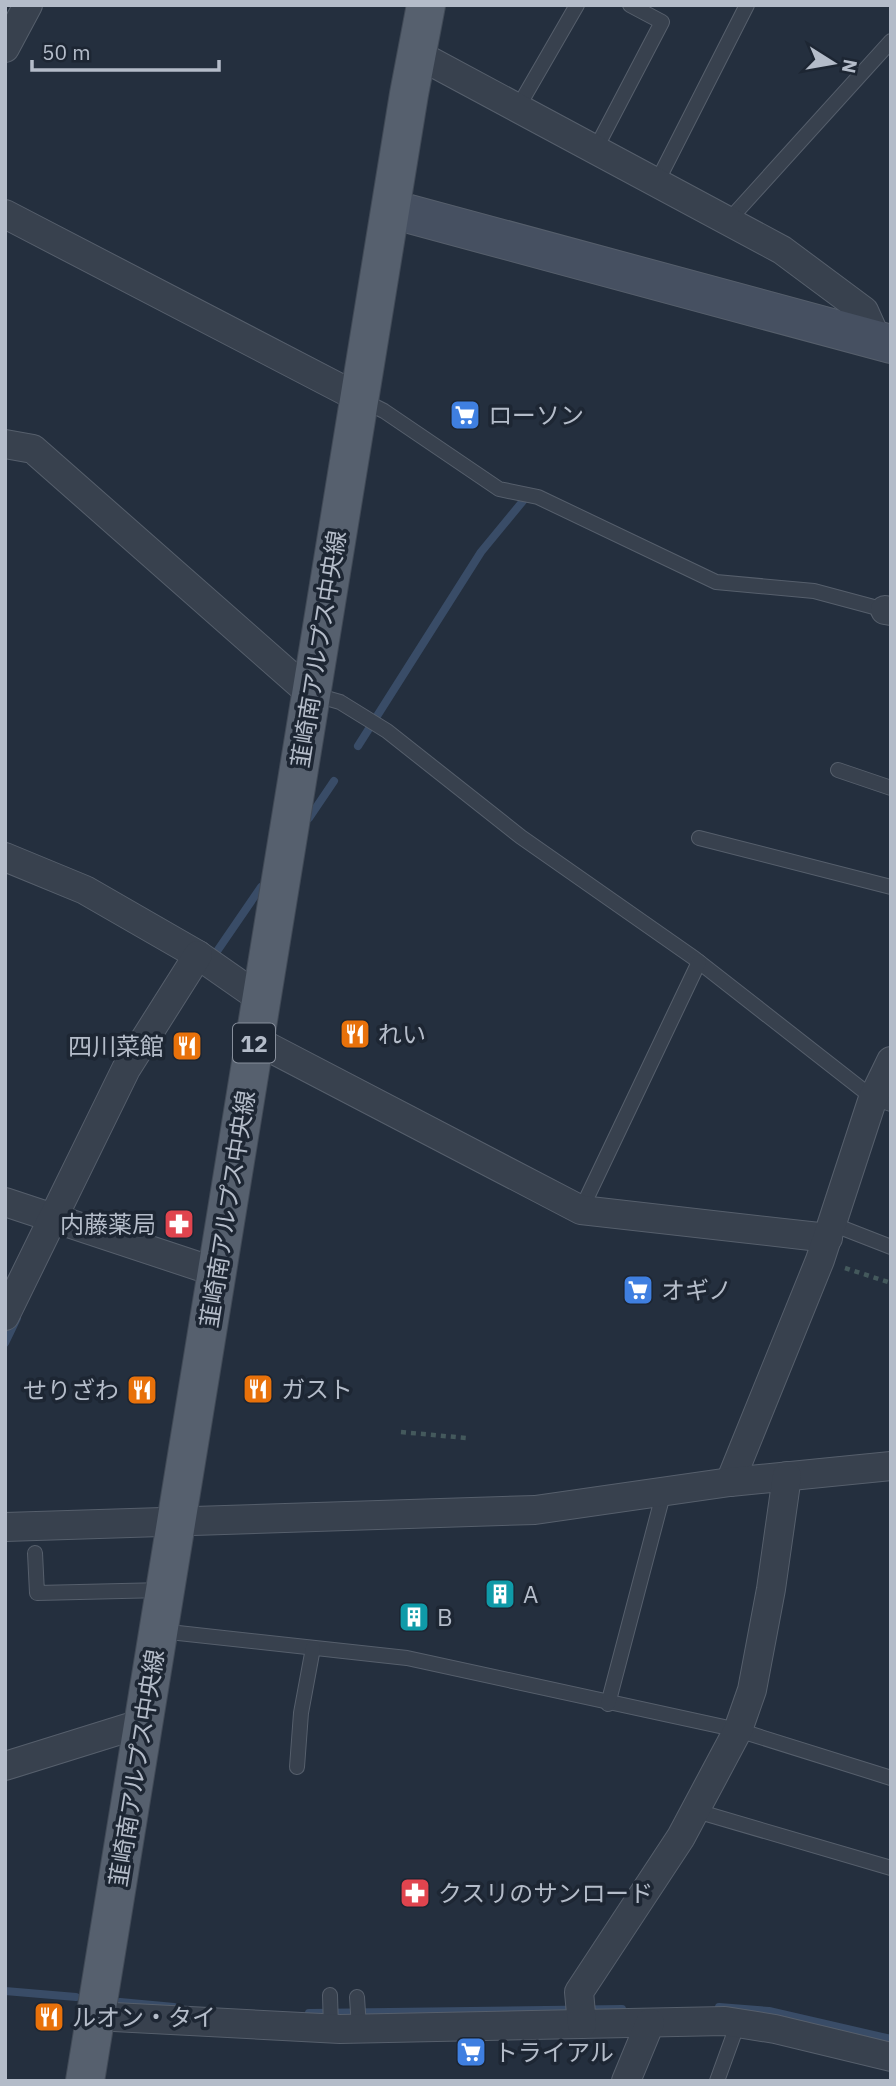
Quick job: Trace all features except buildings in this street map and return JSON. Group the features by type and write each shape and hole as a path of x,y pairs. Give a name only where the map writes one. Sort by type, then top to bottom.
{"main road":[{"name":"韮崎南アルプス中央線","path":"85,2081 359,398 426,5"}],"street":[{"path":"5,48 28,5"},
{"path":"416,54 782,250 864,311 884,342"},
{"path":"391,209 884,342"},
{"path":"5,214 359,398"},
{"path":"5,444 33,449 311,694"},
{"path":"5,857 85,890 206,960 261,999"},
{"path":"5,1316 61,1221 126,1069 206,960"},
{"path":"255,1040 581,1210 827,1241"},
{"path":"730,1482 882,1101 891,1061"},
{"path":"5,1202 216,1272"},
{"path":"5,1527 535,1510 730,1482 891,1466"},
{"path":"581,2014 579,1992 681,1837 693,1810 738,1730 752,1690 786,1476"},
{"path":"5,1766 143,1723"},
{"path":"95,2016 359,2028 581,2014 650,2023 738,2023 775,2029 891,2057"},
{"path":"626,2081 650,2023"}],"lane":[{"path":"517,108 578,5"},
{"path":"595,150 662,22 630,5"},
{"path":"657,182 747,5"},
{"path":"729,220 891,41"},
{"path":"359,398 384,411 499,489 538,497 716,582 814,591 888,610"},
{"path":"311,694 340,702 373,722 521,838 699,962 882,1101"},
{"path":"838,770 891,788"},
{"path":"699,838 891,887"},
{"path":"581,1210 699,962"},
{"path":"827,1241 891,1247"},
{"path":"608,1704 664,1491"},
{"path":"35,1553 37,1592 166,1590"},
{"path":"158,1631 407,1658 608,1704 738,1730 891,1777"},
{"path":"297,1767 301,1713 313,1648"},
{"path":"693,1810 891,1868"},
{"path":"330,1995 331,2028"},
{"path":"357,1997 359,2028"},
{"path":"717,2081 738,2023"}],"path":[{"path":"827,1241 891,1283"},
{"path":"401,1432 466,1438"}],"waterway":[{"path":"358,746 481,552 523,501"},
{"path":"309,818 334,781"},
{"path":"211,960 261,887"},
{"path":"5,1343 17,1318"},
{"path":"5,1991 76,1997"},
{"path":"120,2002 174,2007"},
{"path":"719,2007 769,2011 891,2039"},
{"path":"309,2013 622,2009"}],"place":[{"name":"ローソン","path":"465,415"},
{"name":"れい","path":"355,1034"},
{"name":"四川菜館","path":"187,1046"},
{"name":"内藤薬局","path":"179,1224"},
{"name":"オギノ","path":"638,1290"},
{"name":"ガスト","path":"258,1389"},
{"name":"せりざわ","path":"142,1390"},
{"name":"A","path":"500,1594"},
{"name":"B","path":"414,1617"},
{"name":"クスリのサンロード","path":"415,1893"},
{"name":"ルオン・タイ","path":"49,2017"},
{"name":"トライアル","path":"471,2052"}]}
